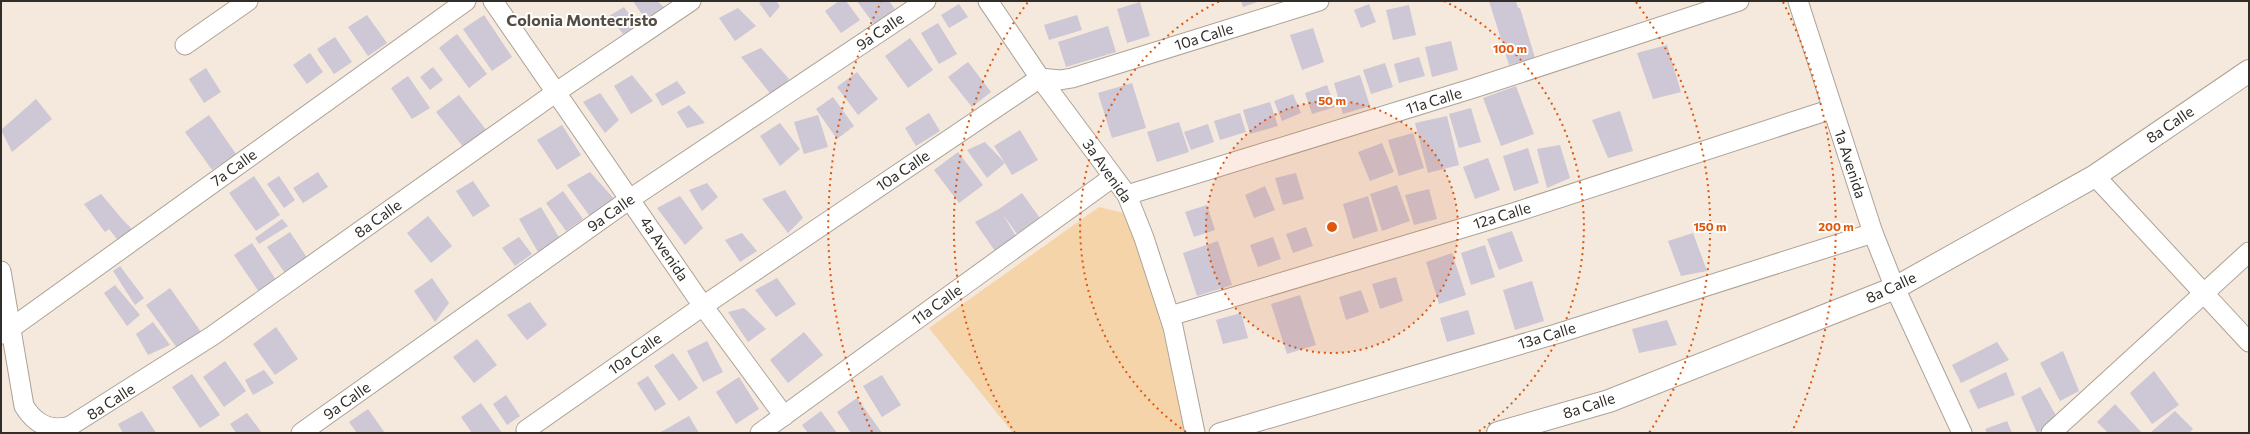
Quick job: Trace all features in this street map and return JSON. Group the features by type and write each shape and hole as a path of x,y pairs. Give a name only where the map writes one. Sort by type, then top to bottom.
{"street":[{"path":"185,45 248,1"},
{"name":"7a Calle","path":"6,332 466,1"},
{"name":"4a Avenida","path":"493,1 703,306 784,416"},
{"name":"8a Calle","path":"35,426 61,429 70,426 212,336 555,93 691,1"},
{"name":"9a Calle","path":"301,433 630,199 926,1"},
{"name":"3a Avenida","path":"988,1 1040,78 1128,195 1170,316 1196,433"},
{"name":"10a Calle","path":"526,430 703,306 1040,78 1060,80 1072,78 1319,1"},
{"name":"11a Calle","path":"1128,195 1474,88 1739,1"},
{"name":"1a Avenida","path":"1798,1 1873,233 1896,288 1962,433"},
{"name":"8a Calle","path":"1498,433 1609,401 1896,288 2095,176 2249,71"},
{"name":"12a Calle","path":"1170,316 1516,212 1832,109"},
{"path":"2095,176 2249,342"},
{"name":"11a Calle","path":"760,433 1113,177"},
{"name":"13a Calle","path":"1219,433 1556,334 1873,233"},
{"path":"2051,433 2249,252"},
{"path":"1,271 6,332 22,398 35,426"}],"shaded area":[{"path":"1099,207 1128,214 1160,318 1185,433 1013,433 929,328"}],"building":[{"path":"633,1 657,1 667,10 647,22"},
{"path":"762,1 776,1 780,6 770,18 759,3"},
{"path":"839,1 846,1 860,20 841,33 825,11"},
{"path":"857,1 889,1 897,12 876,27"},
{"path":"1241,1 1260,1 1243,7"},
{"path":"1489,1 1516,1 1518,8 1520,8 1535,58 1509,65"},
{"path":"1140,2 1150,36 1127,43 1117,9"},
{"path":"959,4 968,17 949,28 941,15"},
{"path":"1369,4 1376,22 1361,28 1354,10"},
{"path":"1409,5 1416,35 1393,40 1386,10"},
{"path":"624,7 637,25 623,34 609,16"},
{"path":"738,8 756,26 735,41 719,18"},
{"path":"367,15 387,43 368,56 348,27"},
{"path":"484,15 512,57 492,71 463,29"},
{"path":"1077,15 1082,30 1049,40 1044,25"},
{"path":"938,23 957,54 939,64 921,33"},
{"path":"1108,26 1116,52 1066,67 1058,42"},
{"path":"1313,28 1324,62 1302,70 1290,35"},
{"path":"457,34 487,74 469,88 439,48"},
{"path":"335,37 352,62 334,74 317,49"},
{"path":"910,38 933,70 908,88 885,56"},
{"path":"1451,41 1458,70 1432,77 1425,47"},
{"path":"1667,45 1681,92 1653,99 1637,53"},
{"path":"761,48 789,79 773,97 741,57"},
{"path":"310,53 323,72 307,84 293,65"},
{"path":"1419,57 1425,76 1399,83 1394,64"},
{"path":"968,62 991,92 972,107 948,77"},
{"path":"1385,63 1393,87 1371,94 1363,70"},
{"path":"433,67 443,80 430,90 420,77"},
{"path":"206,68 221,92 204,103 189,79"},
{"path":"857,72 878,99 858,115 837,87"},
{"path":"632,75 653,101 631,114 614,86"},
{"path":"1360,75 1370,106 1343,114 1334,83"},
{"path":"408,76 430,108 412,119 391,88"},
{"path":"677,81 686,93 662,106 655,94"},
{"path":"1132,83 1146,128 1112,138 1098,93"},
{"path":"1327,85 1335,107 1312,114 1305,93"},
{"path":"1516,86 1534,134 1501,146 1483,98"},
{"path":"600,93 619,120 605,133 583,102"},
{"path":"1293,94 1301,113 1282,121 1274,101"},
{"path":"459,95 487,131 464,148 436,112"},
{"path":"833,97 854,126 837,139 816,109"},
{"path":"36,99 52,119 12,152 1,130"},
{"path":"1270,102 1278,126 1250,134 1243,110"},
{"path":"689,105 705,123 687,128 677,112"},
{"path":"1471,108 1481,142 1459,148 1449,114"},
{"path":"1620,111 1633,151 1608,158 1592,120"},
{"path":"929,113 940,131 916,146 905,128"},
{"path":"1240,113 1246,132 1220,140 1214,121"},
{"path":"209,115 236,154 212,170 185,132"},
{"path":"818,115 828,147 804,154 794,122"},
{"path":"1447,116 1459,165 1428,173 1415,123"},
{"path":"1179,122 1189,152 1157,162 1147,132"},
{"path":"780,123 800,149 780,166 760,136"},
{"path":"1208,124 1214,142 1191,150 1184,132"},
{"path":"562,125 581,155 557,170 537,140"},
{"path":"1020,130 1038,160 1012,175 994,146"},
{"path":"1413,133 1424,168 1399,176 1388,140"},
{"path":"985,142 1005,163 987,178 967,150"},
{"path":"1382,143 1394,172 1370,181 1358,152"},
{"path":"1560,145 1570,178 1547,188 1537,149"},
{"path":"1528,148 1539,183 1514,191 1503,156"},
{"path":"958,152 983,185 959,203 934,170"},
{"path":"1488,158 1500,190 1475,199 1463,167"},
{"path":"318,172 328,187 303,203 293,188"},
{"path":"590,172 616,201 592,219 567,185"},
{"path":"1296,173 1304,199 1283,205 1275,178"},
{"path":"254,176 280,215 256,231 229,193"},
{"path":"279,176 295,200 284,208 267,184"},
{"path":"473,181 490,206 473,217 456,191"},
{"path":"707,183 718,197 702,211 689,190"},
{"path":"1397,185 1410,221 1382,231 1370,194"},
{"path":"1265,186 1275,210 1254,218 1245,195"},
{"path":"1429,189 1437,219 1414,225 1405,195"},
{"path":"785,190 803,218 788,233 762,199"},
{"path":"563,191 583,219 566,231 546,203"},
{"path":"1022,193 1042,221 1019,237 1002,213 1017,238 995,251 975,222 999,209"},
{"path":"101,194 134,231 117,239 109,229 105,232 84,204"},
{"path":"680,196 703,228 685,245 657,208"},
{"path":"1368,196 1378,231 1353,239 1343,204"},
{"path":"1207,205 1215,230 1194,237 1185,212"},
{"path":"541,207 560,239 538,252 519,219"},
{"path":"428,216 452,246 431,263 407,233"},
{"path":"282,219 288,226 259,244 255,238"},
{"path":"1306,227 1313,246 1293,253 1286,234"},
{"path":"1512,231 1523,261 1499,270 1487,239"},
{"path":"290,232 310,262 287,276 267,247"},
{"path":"742,233 757,251 740,262 725,240"},
{"path":"1693,233 1707,271 1681,276 1668,241"},
{"path":"519,237 532,254 515,266 502,248"},
{"path":"1273,237 1281,259 1258,267 1250,245"},
{"path":"1218,241 1232,285 1197,296 1183,253"},
{"path":"252,243 280,286 263,298 234,255"},
{"path":"1485,245 1495,277 1471,285 1461,253"},
{"path":"1452,253 1466,295 1439,304 1426,262"},
{"path":"120,266 144,298 135,305 113,271"},
{"path":"1396,277 1403,301 1380,309 1372,284"},
{"path":"432,278 449,303 435,322 414,291"},
{"path":"777,278 796,304 776,317 755,290"},
{"path":"1532,281 1544,321 1515,330 1503,290"},
{"path":"115,285 140,315 127,326 104,293"},
{"path":"170,288 201,332 177,348 146,305"},
{"path":"1361,290 1369,312 1346,320 1339,297"},
{"path":"1300,295 1316,345 1287,354 1271,304"},
{"path":"530,302 547,325 527,340 507,315"},
{"path":"744,308 766,329 748,342 728,312"},
{"path":"1468,310 1475,334 1447,342 1440,318"},
{"path":"1241,313 1248,338 1223,344 1216,320"},
{"path":"1667,320 1677,345 1639,353 1632,329"},
{"path":"153,322 170,345 148,355 136,334"},
{"path":"276,327 298,359 275,375 253,344"},
{"path":"804,332 823,355 788,383 770,360"},
{"path":"477,339 497,365 474,383 453,357"},
{"path":"707,341 723,372 703,382 687,351"},
{"path":"1997,342 2009,360 1961,383 1952,365"},
{"path":"2063,351 2079,391 2060,401 2040,363"},
{"path":"673,353 698,388 679,401 654,366"},
{"path":"225,361 246,391 224,407 203,377"},
{"path":"264,370 274,383 253,395 245,380"},
{"path":"2154,371 2179,405 2152,424 2130,393"},
{"path":"2006,372 2015,395 1978,409 1969,390"},
{"path":"192,374 220,415 200,428 172,387"},
{"path":"882,375 901,405 882,417 863,386"},
{"path":"648,376 666,404 655,411 637,383"},
{"path":"739,377 759,409 736,424 716,392"},
{"path":"2040,387 2058,419 2037,433 2021,397"},
{"path":"506,395 520,416 507,425 493,404"},
{"path":"857,398 882,433 851,433 837,412"},
{"path":"481,403 502,433 472,433 461,417"},
{"path":"2115,404 2142,433 2108,433 2097,422"},
{"path":"368,409 385,433 357,433 349,422"},
{"path":"142,411 156,433 123,433 118,424"},
{"path":"821,411 837,433 808,433 802,425"},
{"path":"2175,411 2193,429 2189,433 2150,433"},
{"path":"247,413 262,433 236,433 230,424"},
{"path":"689,416 699,433 659,433"},
{"path":"2007,421 2012,433 1987,433 1985,429"}],"district":[{"name":"Colonia Montecristo","path":"582,20"}]}
